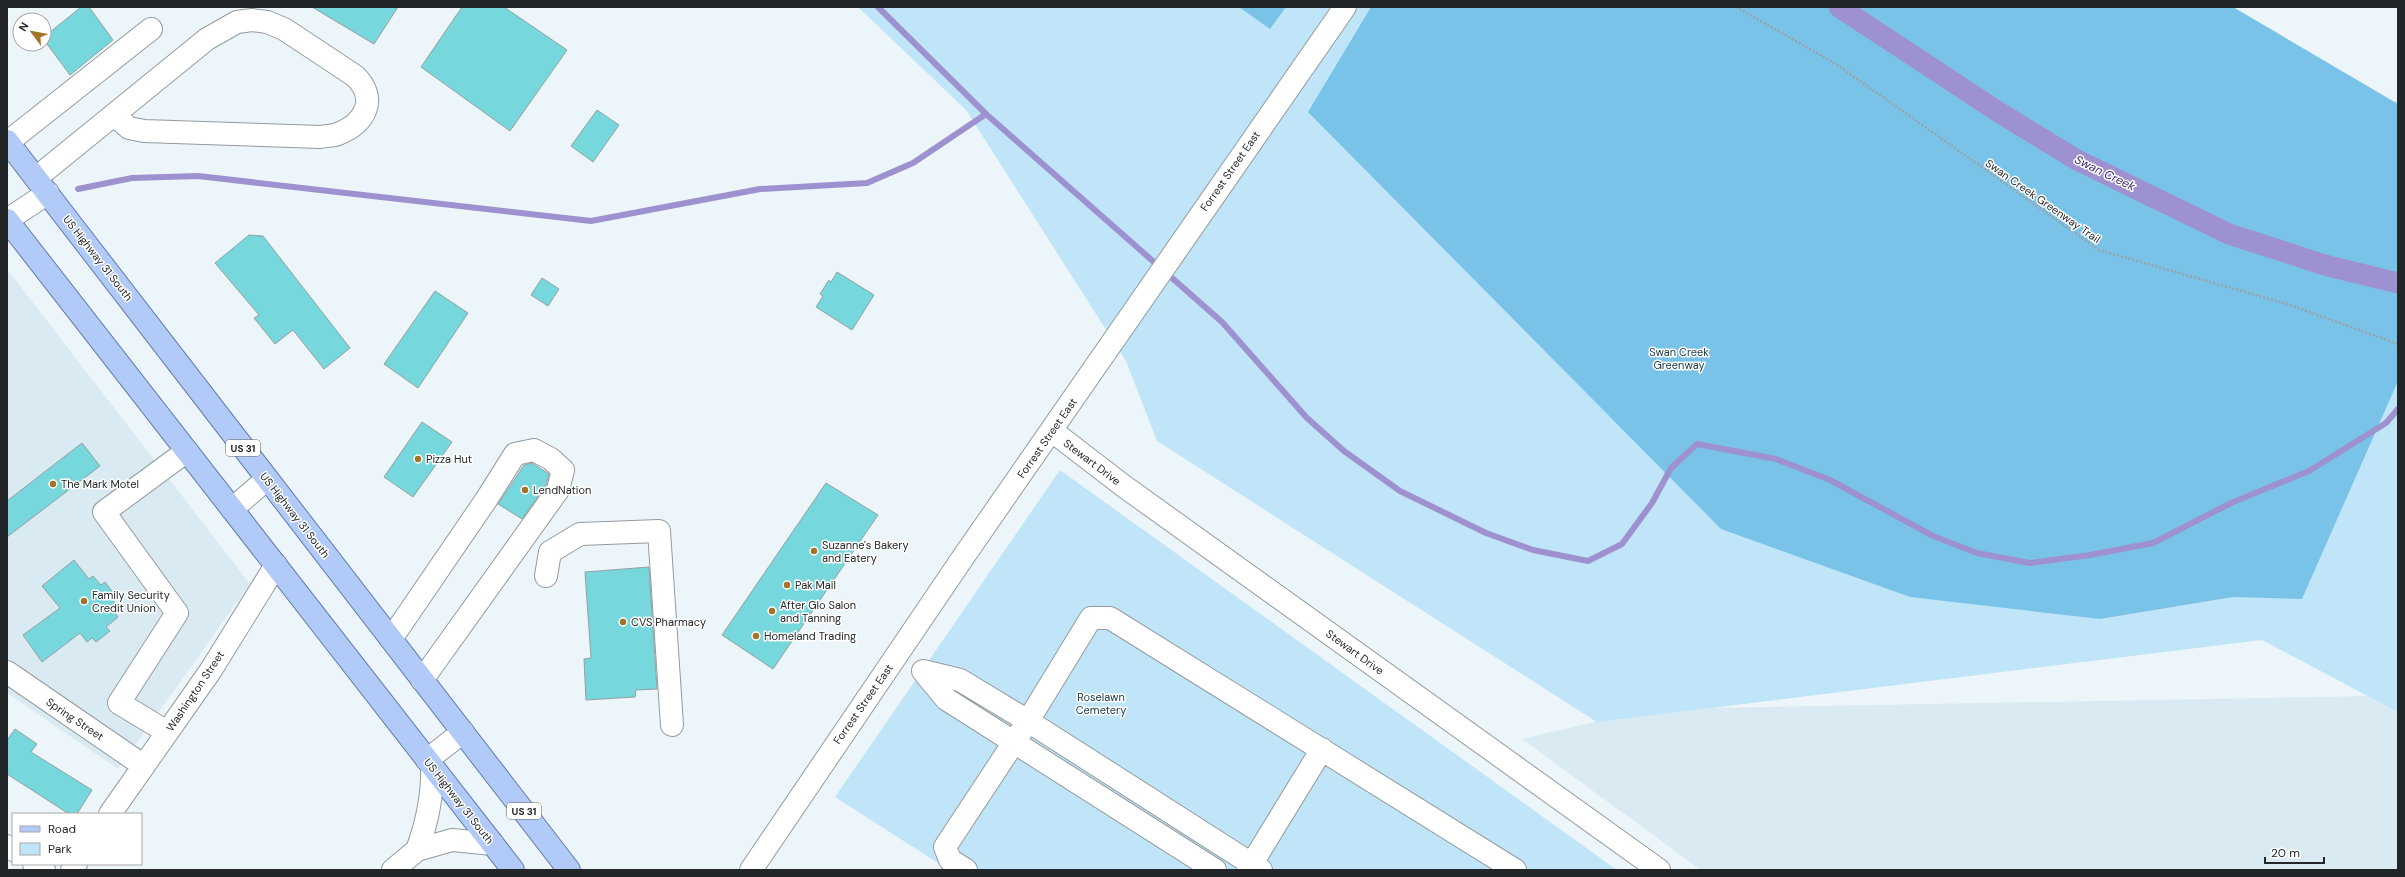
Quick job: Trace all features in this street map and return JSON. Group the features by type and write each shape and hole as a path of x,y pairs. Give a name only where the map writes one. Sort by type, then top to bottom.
{"main road":[{"name":"US Highway 31 South","path":"7,141 569,870"},
{"name":"US Highway 31 South","path":"7,220 513,870"}],"street":[{"name":"Forrest Street East","path":"751,870 1209,200 1345,7"},
{"path":"7,220 114,114 207,39 237,22 252,20 267,22 284,29 349,72 365,86 369,98 366,109 350,127 338,134 320,137 144,131 129,128 114,114"},
{"path":"7,141 151,29"},
{"name":"Stewart Drive","path":"1052,431 1125,487 1659,870"},
{"path":"391,639 482,506 515,454 534,450 551,459 563,470 558,490 422,680"},
{"path":"167,732 119,703 177,613 104,512 187,451"},
{"path":"232,509 267,479"},
{"path":"546,576 550,552 580,534 659,531 672,725"},
{"name":"Washington Street","path":"111,813 211,670 276,565"},
{"path":"966,870 950,860 945,847 1028,721 1091,618 1110,618 1515,870"},
{"path":"898,654 923,671 946,699 1215,870"},
{"path":"923,671 960,680 1028,721 1253,868 1322,749"},
{"name":"Spring Street","path":"7,672 144,766"},
{"path":"417,850 429,806 433,784 430,763 463,732"},
{"path":"393,870 417,850 452,840 493,844"}],"path":[{"name":"Swan Creek Greenway Trail","path":"1736,7 1836,64 2099,250 2287,304 2398,344"}],"shaded area":[{"path":"7,269 250,584 118,769 7,693"},
{"path":"2374,696 2398,709 2398,870 1701,870 1522,739 1650,709"}],"green space":[{"name":"Swan Creek Greenway","path":"858,7 2231,7 2366,95 2398,102 2398,712 2262,640 1597,722 1157,441 1126,361 966,110"},
{"path":"1239,7 1286,7 1270,29"},
{"name":"Swan Creek Greenway","path":"1371,7 2233,7 2398,104 2398,381 2302,599 2233,597 2100,619 1910,597 1721,529 1308,112"},
{"name":"Roselawn Cemetery","path":"1060,470 1617,870 949,870 835,797"}],"building":[{"path":"81,7 89,7 113,40 70,75 52,51 52,31"},
{"path":"312,7 398,7 374,44"},
{"path":"462,7 504,7 567,50 510,131 421,67"},
{"path":"597,110 619,125 593,162 571,146"},
{"path":"249,235 263,236 350,348 324,369 293,330 275,344 254,318 259,315 215,263"},
{"path":"837,272 874,295 852,330 816,307 823,296 820,294 829,280 831,282"},
{"path":"542,278 559,289 548,306 531,295"},
{"path":"435,291 468,313 418,388 384,364"},
{"name":"Pizza Hut","path":"422,422 452,442 413,497 384,477"},
{"name":"The Mark Motel","path":"82,443 100,466 7,537 7,501"},
{"name":"LendNation","path":"532,463 549,474 546,485 522,519 498,504 524,465"},
{"path":"826,483 878,515 773,669 722,635"},
{"name":"Family Security Credit Union","path":"74,560 89,579 93,576 101,585 105,582 115,595 111,598 117,605 112,609 118,617 106,627 110,631 96,642 92,638 87,642 80,633 42,662 23,635 60,608 42,586"},
{"name":"CVS Pharmacy","path":"649,567 657,689 636,690 635,697 586,700 584,659 591,658 585,572"},
{"path":"15,729 37,744 31,752 92,790 78,813 67,813 7,774 7,740"}],"waterway":[{"path":"878,7 986,114 1222,322 1307,418 1344,451 1400,491 1486,533 1533,550 1588,561 1622,544 1652,503 1671,468 1697,444 1776,459 1830,480 1933,536 1977,553 2030,563 2090,555 2153,543 2231,503 2309,471 2386,423 2398,409"},
{"name":"Swan Creek","path":"1839,7 2000,113 2077,160 2229,234 2328,266 2398,283"},
{"path":"78,189 132,178 198,176 591,221 760,189 867,183 913,163 986,114"}],"place":[{"name":"Pizza Hut","path":"418,459"},
{"name":"The Mark Motel","path":"53,484"},
{"name":"LendNation","path":"525,490"},
{"name":"Suzanne's Bakery and Eatery","path":"814,551"},
{"name":"Pak Mail","path":"787,585"},
{"name":"Family Security Credit Union","path":"84,601"},
{"name":"After Glo Salon and Tanning","path":"772,611"},
{"name":"CVS Pharmacy","path":"623,622"},
{"name":"Homeland Trading","path":"756,636"}]}
